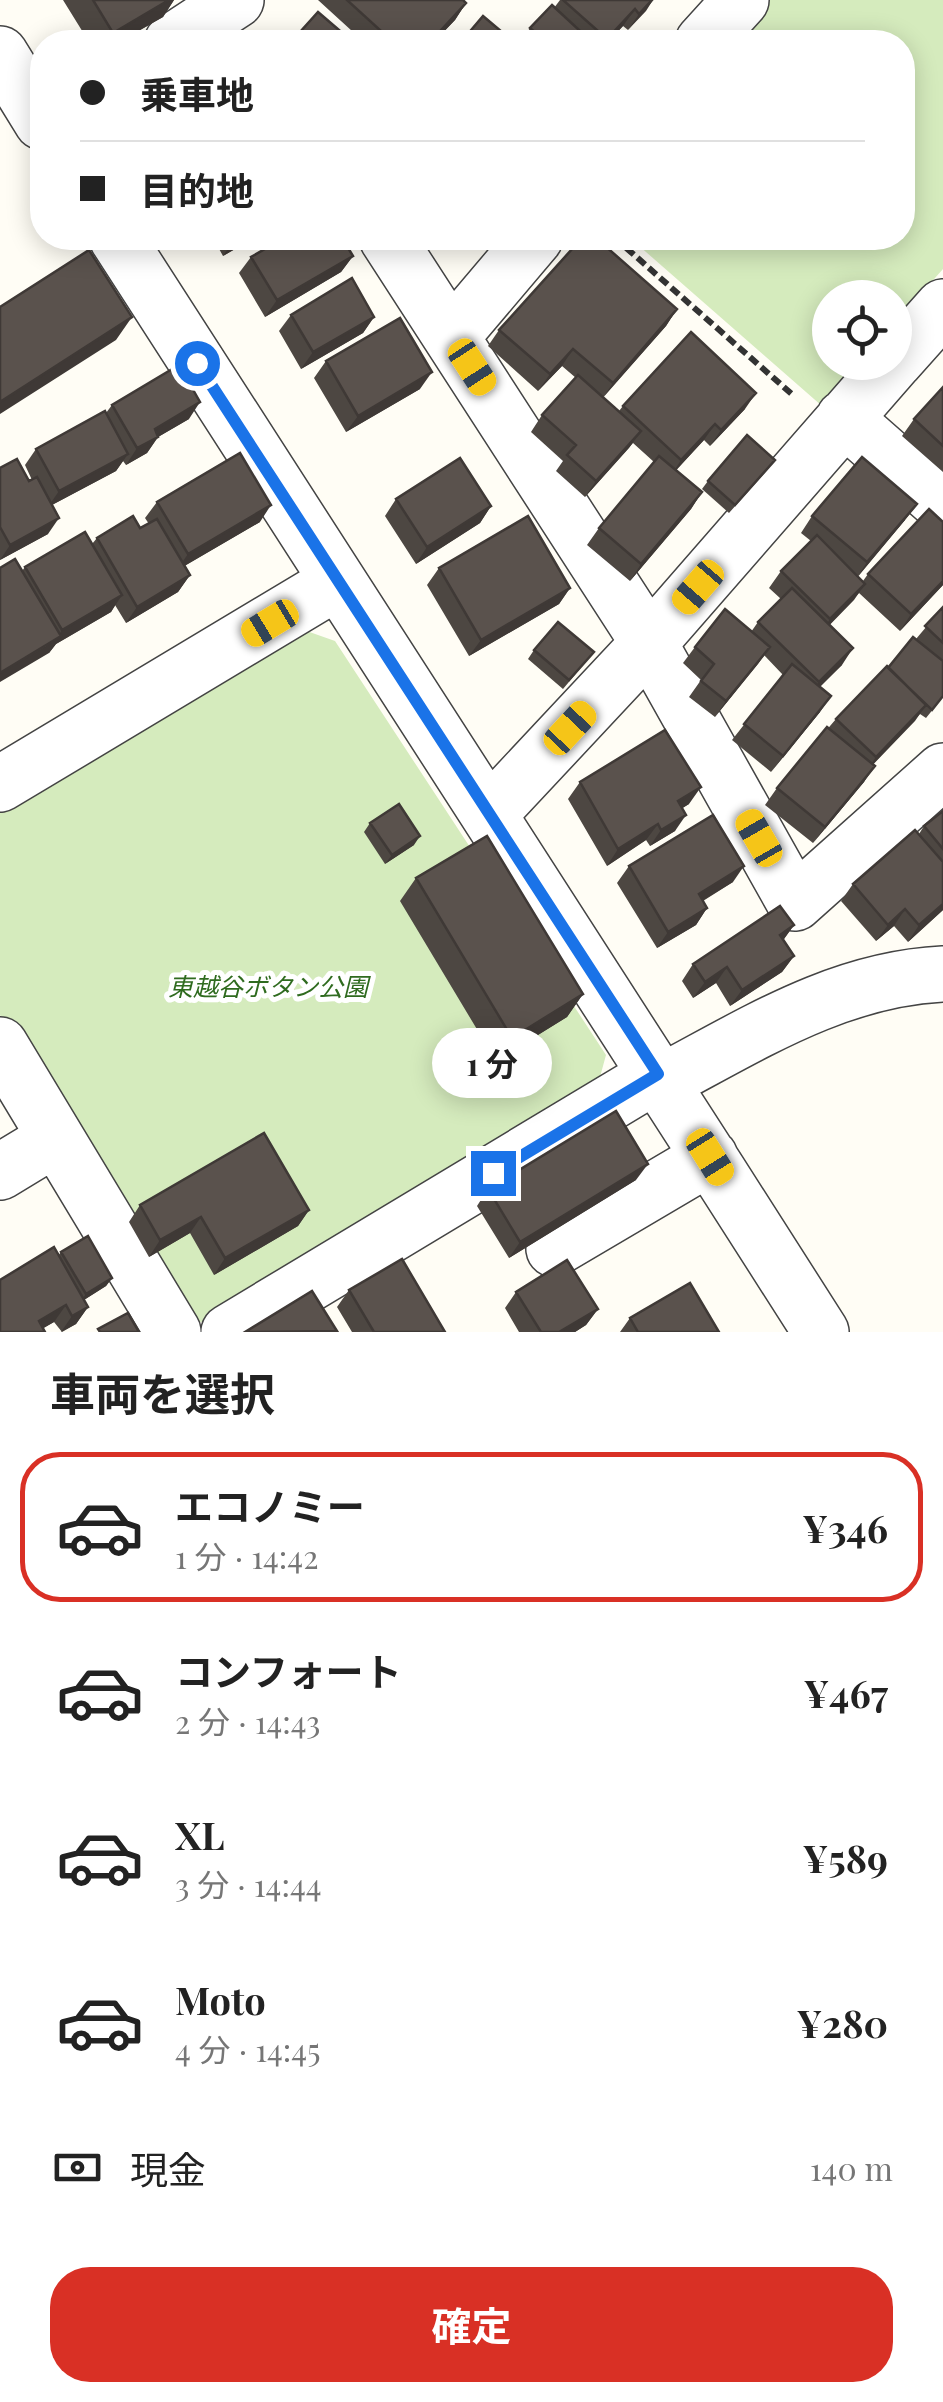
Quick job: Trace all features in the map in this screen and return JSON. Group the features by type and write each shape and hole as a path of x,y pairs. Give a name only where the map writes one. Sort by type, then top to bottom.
{"street":[{"path":"714,30 740,0"},
{"path":"199,30 239,12"},
{"path":"0,54 30,103"},
{"path":"124,250 821,1332"},
{"path":"395,250 649,643 795,902 943,771"},
{"path":"452,336 525,250"},
{"path":"490,813 649,643 844,418 917,349"},
{"path":"844,418 943,504"},
{"path":"0,784 337,582"},
{"path":"229,1332 660,1078 798,1011 863,985 906,976 943,974"},
{"path":"0,1045 173,1332"},
{"path":"0,1172 56,1138"},
{"path":"554,1249 710,1157"}],"path":[{"path":"629,250 815,415 844,418"}],"green space":[{"path":"766,0 943,0 943,269 912,304 912,280 812,280 812,380 845,380 822,406 644,250 915,250 915,30 740,30"},
{"name":"東越谷ボタン公園","path":"301,629 335,641 606,1055 597,1088 211,1324 182,1318 0,1015 0,810"}],"building":[{"path":"93,0 169,0 118,30 111,30"},
{"path":"347,0 466,3 441,30 380,30"},
{"path":"563,0 652,0 639,14 635,9 615,30 597,30"},
{"path":"552,5 579,30 532,30 530,28"},
{"path":"318,12 339,30 302,30"},
{"path":"483,16 500,30 471,30"},
{"path":"89,250 132,317 0,402 0,307"},
{"path":"263,250 349,250 353,256 277,300 251,257"},
{"path":"571,250 610,250 677,309 613,383 573,349 550,374 499,330"},
{"path":"352,278 374,317 313,352 291,315"},
{"path":"400,318 432,372 358,416 326,361"},
{"path":"691,332 756,393 721,430 715,424 681,460 623,406"},
{"path":"179,365 200,402 155,429 158,437 137,448 112,405"},
{"path":"578,375 641,431 596,481 567,455 576,445 542,415"},
{"path":"943,387 943,446 914,419"},
{"path":"105,411 128,454 59,491 36,449"},
{"path":"747,435 775,460 735,505 708,481"},
{"path":"240,453 271,505 188,554 157,502"},
{"path":"659,456 702,492 641,564 599,528"},
{"path":"862,457 917,504 867,562 812,516"},
{"path":"460,458 491,506 427,547 396,499"},
{"path":"17,459 29,481 37,477 59,518 10,545 0,527 0,468"},
{"path":"929,509 943,522 943,581 911,614 868,574"},
{"path":"133,516 140,528 157,519 190,575 137,607 97,538"},
{"path":"528,516 570,588 481,640 439,568"},
{"path":"85,532 122,595 62,630 25,567"},
{"path":"817,535 865,584 830,619 781,571"},
{"path":"15,559 61,636 0,673 0,568"},
{"path":"792,588 853,648 819,682 758,622"},
{"path":"943,607 943,643 925,626"},
{"path":"725,609 770,647 726,701 701,681 714,664 695,647"},
{"path":"558,622 594,652 569,680 534,650"},
{"path":"913,637 943,661 943,696 932,710 888,668"},
{"path":"792,664 831,696 783,756 744,724"},
{"path":"887,666 926,705 876,757 836,719"},
{"path":"827,727 875,766 825,827 777,788"},
{"path":"665,730 701,787 678,801 686,815 661,830 658,824 618,849 580,782"},
{"path":"399,804 420,836 392,855 370,823"},
{"path":"943,811 943,849 924,826"},
{"path":"713,815 744,866 699,894 707,908 668,932 629,866"},
{"path":"915,830 943,862 943,904 919,925 905,909 888,925 853,884"},
{"path":"487,836 583,994 512,1038 416,878"},
{"path":"780,906 794,925 780,935 794,956 742,990 727,967 705,982 693,964"},
{"path":"616,1111 648,1164 520,1242 488,1189"},
{"path":"264,1133 309,1210 225,1258 201,1217 160,1240 140,1205"},
{"path":"88,1236 112,1278 86,1294 61,1252"},
{"path":"54,1247 88,1307 72,1316 66,1305 39,1321 45,1332 0,1332 0,1280"},
{"path":"402,1259 445,1332 374,1332 349,1290"},
{"path":"567,1260 598,1309 559,1332 541,1332 516,1292"},
{"path":"690,1283 719,1332 638,1332 630,1318"},
{"path":"312,1291 337,1331 245,1332"},
{"path":"128,1313 139,1332 98,1329"}],"route":[{"path":"197,363 658,1074 493,1173"}]}
